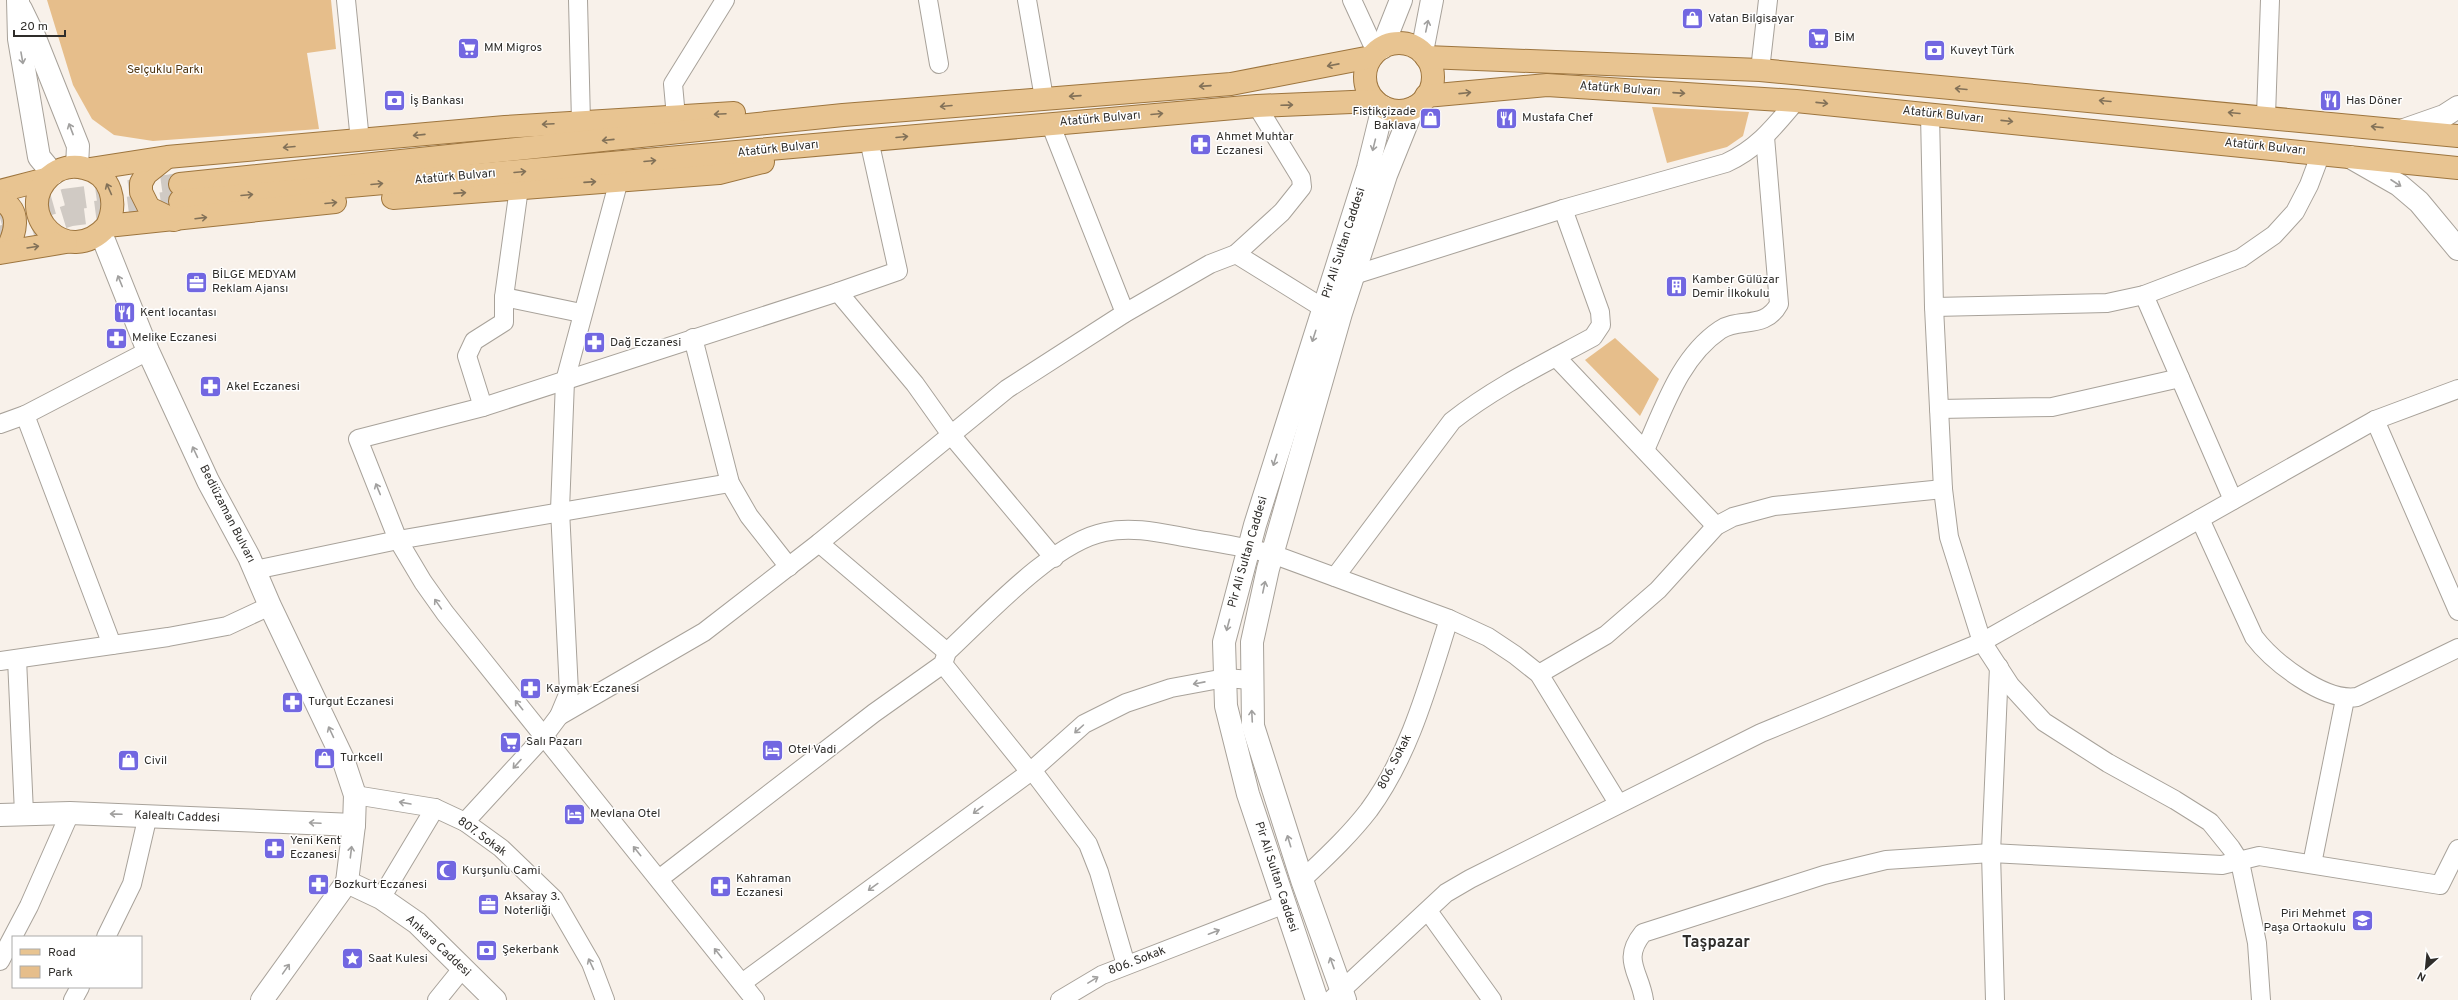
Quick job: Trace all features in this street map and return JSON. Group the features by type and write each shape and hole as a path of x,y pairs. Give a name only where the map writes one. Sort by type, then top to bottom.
{"main road":[{"path":"1401,0 1365,76 1368,90 1379,104 1398,111 1420,102"},
{"path":"1339,996 1253,726 1252,642 1272,554 1332,311 1345,272 1386,175 1420,102 1430,89 1432,73 1424,55 1432,0"},
{"path":"18,2 35,38 78,146 83,168 107,184 112,194 113,205 104,229"},
{"path":"18,2 19,39 39,157 50,177"},
{"path":"1376,52 1402,44 1424,55"},
{"name":"Atatürk Bulvarı","path":"178,202 843,115 1231,84 1376,52"},
{"name":"Atatürk Bulvarı","path":"1424,55 1760,70 2266,116 2458,136"},
{"name":"Atatürk Bulvarı","path":"1420,102 1547,85 1796,101 2321,152 2458,168"},
{"name":"Atatürk Bulvarı","path":"178,202 738,153 1050,123 1257,106 1379,104"},
{"name":"Pir Ali Sultan Caddesi","path":"1345,272 1368,168 1379,104"},
{"path":"2404,130 2444,116 2458,107"},
{"path":"0,191 50,177 64,168 83,168 167,157 360,141 505,126 735,113 843,115"},
{"path":"167,157 146,174 141,182 141,192 149,208 178,202 327,203 719,173 844,142"},
{"path":"2350,156 2400,185 2419,202 2458,249"},
{"path":"50,177 38,197 39,216 49,232 66,242"},
{"path":"0,200 10,209 16,227 14,237 3,252"},
{"path":"3,252 66,242 79,243 91,240 104,229 178,202"},
{"name":"Bediüzaman Bulvarı","path":"104,229 148,351 208,481 255,570 270,606 344,759 355,795"},
{"name":"Pir Ali Sultan Caddesi","path":"1317,1000 1248,794 1226,706 1224,642 1249,548 1332,311"},
{"path":"262,1000 347,882 354,825 355,795"},
{"name":"Kalealtı Caddesi","path":"0,815 24,813 148,815 354,825"},
{"name":"Ankara Caddesi","path":"347,882 381,898 417,923 495,1000"}],"street":[{"path":"346,0 360,141"},
{"path":"578,0 581,122"},
{"path":"676,117 673,84 724,0"},
{"path":"928,0 939,64"},
{"path":"1027,0 1044,98"},
{"path":"1352,0 1376,52"},
{"path":"1760,70 1768,0"},
{"path":"2266,116 2270,0"},
{"path":"1345,272 1726,162 1745,154 1765,137 1796,101"},
{"path":"559,716 704,632 819,543 952,436 1007,389 1125,313 1210,264 1236,254 1282,212 1302,187 1301,178 1257,106"},
{"path":"1930,114 1934,307 1943,489 1948,538 1982,642 2010,685 2044,722 2108,763 2175,800 2210,822 2240,862 2256,943 2261,1000"},
{"path":"1050,123 1125,313"},
{"path":"1644,450 1679,375 1701,347 1721,329 1765,319 1775,312 1779,304 1765,137"},
{"path":"755,1000 445,613 423,582 398,540 358,439 482,407 838,292 898,271 869,140"},
{"path":"1934,307 2107,303 2144,295 2241,258 2274,235 2295,212 2309,185 2321,152"},
{"path":"465,822 544,736 559,716 569,692 560,510 565,381 581,313 619,180"},
{"path":"482,407 467,356 474,341 504,322 504,297 519,188"},
{"path":"1336,578 1452,421 1472,405 1593,337 1601,325 1600,312 1564,209"},
{"path":"1236,254 1332,311"},
{"path":"838,292 915,384 952,436 1054,558"},
{"path":"2144,295 2233,500"},
{"path":"504,297 581,313"},
{"path":"693,338 730,483 748,516 789,566"},
{"path":"0,424 25,415 148,351"},
{"path":"1556,357 1716,526"},
{"path":"1939,408 2052,407 2180,378"},
{"path":"1339,996 1446,893 1470,879 1618,803 1761,733 1982,642 2375,420 2458,389"},
{"path":"25,415 112,645"},
{"path":"2375,420 2458,611"},
{"path":"255,570 398,540 560,510 730,483"},
{"path":"1539,674 1606,635 1658,590 1716,526 1733,517 1774,506 1943,489"},
{"path":"2200,519 2254,637 2267,654 2294,674 2333,695 2345,699 2357,698 2458,648"},
{"path":"659,879 944,658 1035,571 1073,544 1104,532 1139,529 1249,548 1272,554 1448,619 1488,637 1539,674 1618,803"},
{"path":"819,543 944,658 1088,844 1099,872 1126,965"},
{"path":"24,813 8,660 227,626 270,606"},
{"name":"806. Sokak","path":"1302,880 1343,841 1369,809 1398,762 1420,712 1448,619"},
{"path":"1995,1000 1991,853 1999,667"},
{"path":"742,983 1031,771 1084,724 1119,706 1171,688 1225,678 1252,680"},
{"path":"2312,864 2345,699"},
{"name":"807. Sokak","path":"355,795 435,808 465,822 501,848 554,899 592,963 605,1000"},
{"path":"381,898 435,808"},
{"path":"13,936 29,906 70,813"},
{"path":"106,936 132,884 148,815"},
{"path":"1644,1000 1631,957 1635,943 1643,933 1824,874 1878,862 1991,853 2222,865 2240,862 2259,856 2440,885 2458,849"},
{"name":"806. Sokak","path":"1060,1000 1102,974 1285,904"},
{"path":"1428,911 1492,1000"},
{"path":"0,961 12,938"},
{"path":"437,1000 462,969"},
{"path":"73,1000 79,988"}],"green space":[{"name":"Selçuklu Parkı","path":"47,0 331,0 336,49 307,53 319,129 153,141 114,135 92,119 73,85"},
{"path":"1652,107 1749,112 1743,136 1727,147 1667,163"},
{"path":"1615,338 1659,379 1640,416 1585,360"}],"tunnel":[{"path":"0,218 64,200 180,184"},
{"path":"0,237 71,215 180,201"}],"place":[{"name":"Vatan Bilgisayar","path":"1693,19"},
{"name":"BİM","path":"1818,38"},
{"name":"MM Migros","path":"469,48"},
{"name":"Kuveyt Türk","path":"1935,51"},
{"name":"İş Bankası","path":"395,101"},
{"name":"Has Döner","path":"2331,101"},
{"name":"Mustafa Chef","path":"1507,118"},
{"name":"Fistikçizade Baklava","path":"1431,119"},
{"name":"Ahmet Muhtar Eczanesi","path":"1200,144"},
{"name":"BİLGE MEDYAM Reklam Ajansı","path":"196,282"},
{"name":"Kamber Gülüzar Demir İlkokulu","path":"1677,287"},
{"name":"Kent locantası","path":"125,313"},
{"name":"Melike Eczanesi","path":"117,338"},
{"name":"Dağ Eczanesi","path":"594,343"},
{"name":"Akel Eczanesi","path":"210,387"},
{"name":"Kaymak Eczanesi","path":"531,689"},
{"name":"Turgut Eczanesi","path":"293,702"},
{"name":"Salı Pazarı","path":"511,742"},
{"name":"Otel Vadi","path":"773,750"},
{"name":"Turkcell","path":"324,758"},
{"name":"Civil","path":"128,761"},
{"name":"Mevlana Otel","path":"575,814"},
{"name":"Yeni Kent Eczanesi","path":"274,848"},
{"name":"Kurşunlu Cami","path":"447,871"},
{"name":"Bozkurt Eczanesi","path":"319,885"},
{"name":"Kahraman Eczanesi","path":"721,886"},
{"name":"Aksaray 3. Noterliği","path":"489,904"},
{"name":"Piri Mehmet Paşa Ortaokulu","path":"2362,921"},
{"name":"Şekerbank","path":"487,950"},
{"name":"Saat Kulesi","path":"353,959"}],"district":[{"name":"Taşpazar","path":"1716,943"}]}
